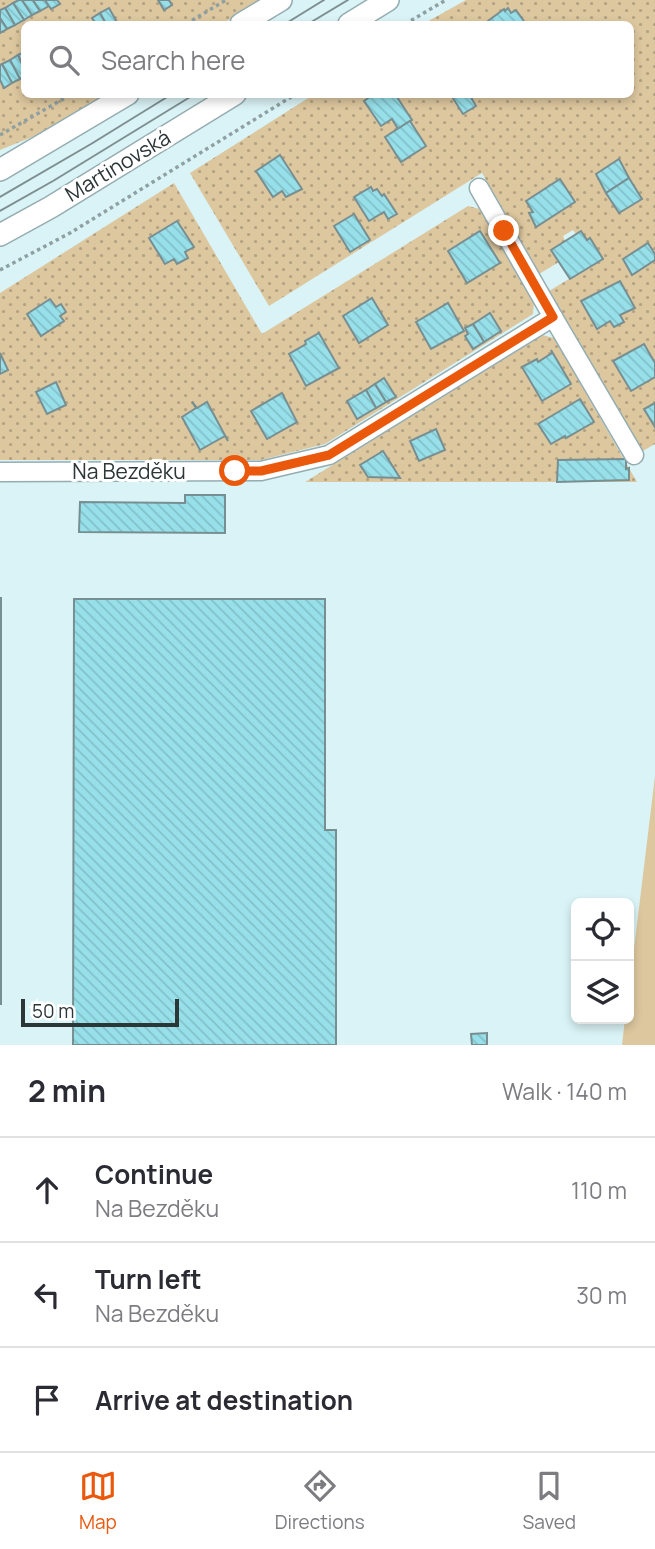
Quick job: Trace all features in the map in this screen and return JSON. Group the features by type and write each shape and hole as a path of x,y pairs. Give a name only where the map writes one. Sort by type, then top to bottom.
{"street":[{"path":"246,21 281,0"},
{"path":"354,21 388,0"},
{"path":"0,170 121,98"},
{"name":"Martinovská","path":"0,235 51,207 228,98"},
{"path":"479,187 634,455"},
{"name":"Na Bezděku","path":"0,472 261,471 329,455 553,317"}],"path":[{"path":"191,21 226,0"},
{"path":"410,21 446,0"},
{"path":"0,135 65,98"},
{"path":"0,270 69,233 289,98"}],"shaded area":[{"path":"0,0 261,0 227,21 21,21 21,98 104,98 47,131 0,150"},
{"path":"466,0 655,0 655,444 641,452 549,291 602,259 587,240 573,230 563,236 565,241 559,262 539,274 482,173 269,306 190,173 308,98 634,98 634,21 428,21"},
{"path":"174,183 262,334 468,206 480,209 534,302 533,314 325,444 261,460 0,460 0,293"},
{"path":"542,335 554,338 637,482 305,482"},
{"path":"655,776 655,1045 622,1045 624,1024 634,1024 634,949"}],"building":[{"path":"22,0 32,15 24,20 13,3"},
{"path":"22,0 33,0 40,11 32,15"},
{"path":"33,0 45,0 49,6 40,11"},
{"path":"45,0 57,0 60,4 51,9"},
{"path":"158,0 169,0 172,5 164,10"},
{"path":"13,3 24,20 15,25 5,8"},
{"path":"5,8 15,25 7,29 0,18 0,10"},
{"path":"109,8 116,21 104,21 100,13"},
{"path":"508,8 511,13 516,10 524,21 488,21 504,9 505,11"},
{"path":"100,13 104,21 94,21 92,18"},
{"path":"0,18 7,29 0,33"},
{"path":"18,55 21,62 20,79 10,60"},
{"path":"10,60 20,79 12,83 2,64"},
{"path":"2,64 12,83 4,88 0,80"},
{"path":"368,98 398,98 412,120 398,129 392,119 381,126 364,101"},
{"path":"453,98 471,98 476,106 463,114"},
{"path":"410,121 426,146 401,162 385,137"},
{"path":"280,155 302,189 286,197 282,191 273,197 256,171"},
{"path":"619,159 629,178 606,193 596,174"},
{"path":"629,178 642,199 619,213 606,193"},
{"path":"560,179 575,202 536,227 529,213 533,212 526,201"},
{"path":"371,187 373,191 377,189 382,196 384,194 397,214 388,219 384,212 369,221 354,197"},
{"path":"354,214 370,240 350,252 334,226"},
{"path":"177,221 194,247 185,252 188,258 177,264 174,259 165,264 149,238"},
{"path":"480,231 500,263 467,283 448,251"},
{"path":"581,231 587,240 590,238 603,259 570,279 551,250"},
{"path":"648,243 655,254 655,260 632,275 623,259"},
{"path":"620,281 635,308 620,315 624,322 614,327 610,321 597,329 581,301"},
{"path":"372,298 388,325 359,343 343,316"},
{"path":"50,299 56,307 61,304 66,312 60,316 64,321 41,336 27,314"},
{"path":"448,303 464,331 431,349 416,322"},
{"path":"490,313 501,331 484,342 473,324"},
{"path":"473,324 484,342 473,349 465,336 468,334 465,328"},
{"path":"319,333 339,368 306,386 289,354"},
{"path":"644,344 655,363 655,377 631,391 613,361"},
{"path":"551,350 571,384 542,401 522,367 537,359 538,362 552,353"},
{"path":"0,353 8,370 0,374"},
{"path":"384,378 396,397 386,402 375,384"},
{"path":"56,382 66,405 47,414 36,392"},
{"path":"375,384 386,402 376,408 366,390"},
{"path":"366,390 376,408 357,419 347,401"},
{"path":"282,393 297,422 267,439 251,411"},
{"path":"580,399 594,422 551,444 538,424"},
{"path":"192,402 197,408 207,402 228,441 225,436 200,450 182,417 196,408"},
{"path":"655,403 655,427 644,409"},
{"path":"436,429 445,450 419,461 410,441"},
{"path":"383,451 400,478 368,477 360,465"},
{"path":"626,459 629,480 557,482 558,460"},
{"path":"185,495 225,495 225,533 79,532 80,502 185,503"},
{"path":"1,598 1,1004 0,1004"},
{"path":"74,599 325,599 325,830 336,830 336,1045 73,1045"},
{"path":"487,1033 487,1045 472,1045 471,1034"}],"tram line":[{"path":"290,21 324,0"},
{"path":"313,21 348,0"},
{"path":"0,197 166,98"},
{"path":"0,211 188,98"}],"route":[{"path":"235,471 261,471 329,455 553,317 504,231"}]}
